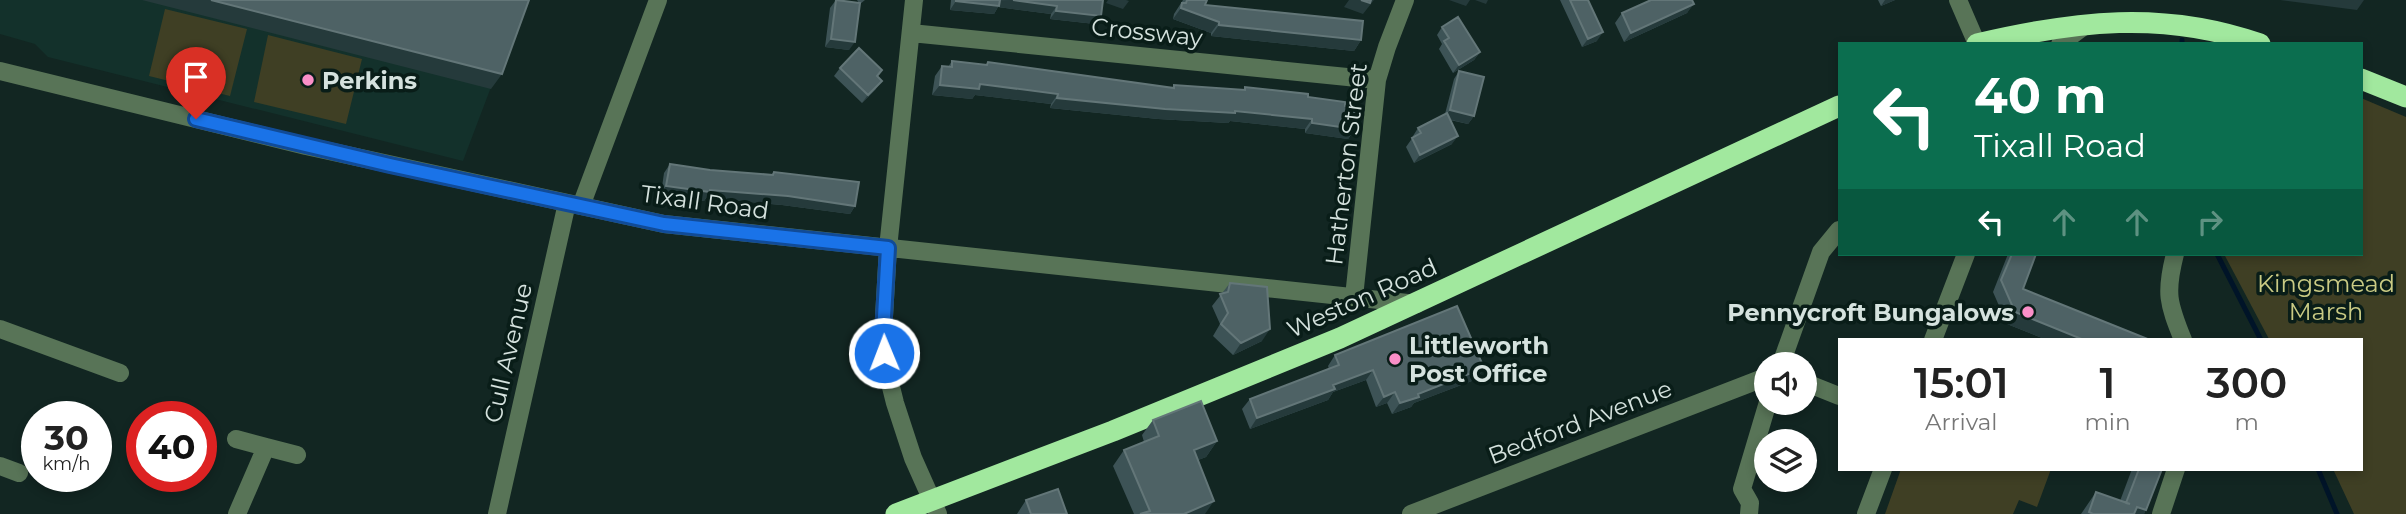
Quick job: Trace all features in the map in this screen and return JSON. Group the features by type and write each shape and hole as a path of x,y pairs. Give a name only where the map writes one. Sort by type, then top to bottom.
{"highway":[{"path":"1985,42 2032,31 2087,24 2180,23 2255,42"},
{"path":"2363,80 2406,97"},
{"name":"Weston Road","path":"896,514 935,507 1417,304 1838,108"}],"street":[{"name":"Cull Avenue","path":"497,514 574,205 658,0"},
{"path":"914,0 888,248 883,334 888,379 913,458 935,507"},
{"name":"Hatherton Street","path":"1354,297 1377,80 1405,0"},
{"path":"1958,0 1976,42"},
{"path":"2063,42 2087,24"},
{"name":"Crossway","path":"911,33 1377,80"},
{"name":"Tixall Road","path":"0,71 306,146 664,224 1417,304"},
{"path":"1785,352 1821,252 1838,231"},
{"path":"1937,338 1965,256"},
{"path":"2174,256 2168,282 2170,308 2182,338"},
{"path":"0,329 120,373"},
{"name":"Bedford Avenue","path":"1411,514 1754,382"},
{"path":"1817,387 1838,396"},
{"path":"1748,514 1750,503 1742,489 1764,415"},
{"path":"236,439 297,455"},
{"path":"237,514 266,447"},
{"path":"0,466 19,473"},
{"path":"1866,514 1882,471"},
{"path":"2161,514 2175,471"}],"shaded area":[{"path":"0,0 524,0 463,161 48,57 35,44 0,34"}],"green space":[{"path":"165,9 247,29 230,96 149,76"},
{"name":"Perkins","path":"268,35 362,59 346,124 254,102"},
{"name":"Kingsmead Marsh","path":"2363,99 2406,117 2406,514 2354,514 2334,471 2363,471 2363,338 2268,338 2225,256 2363,256"},
{"path":"1900,471 2050,471 2037,507 2019,500 2013,514 1885,514"}],"building":[{"name":"Perkins","path":"211,0 529,0 502,74"},
{"path":"836,0 860,3 855,42 831,39"},
{"path":"956,0 1000,0 999,6"},
{"path":"1013,0 1103,0 1101,16 1056,11 1057,6"},
{"path":"1187,0 1207,0 1205,5 1363,21 1361,40 1219,25 1219,22 1181,8 1182,3"},
{"path":"1570,0 1588,0 1603,32 1588,39"},
{"path":"1651,0 1692,0 1694,4 1631,33 1622,13"},
{"path":"1458,17 1480,52 1459,65 1444,41 1449,38 1442,27"},
{"path":"859,48 882,70 877,76 882,81 868,95 840,68"},
{"path":"952,61 987,65 988,62 1174,88 1174,85 1245,90 1245,87 1308,94 1308,97 1345,102 1345,106 1358,108 1355,129 1312,123 1312,119 1057,98 1058,94 980,84 979,89 940,85 942,66 952,67"},
{"path":"1459,71 1484,77 1474,116 1450,110"},
{"path":"1447,113 1458,136 1420,155 1412,138 1421,133 1418,128"},
{"path":"670,164 710,170 773,175 774,172 859,182 855,206 788,196 710,192 666,186"},
{"path":"2011,256 2035,256 2023,289 2145,338 2079,338 2015,312 2001,280"},
{"path":"1230,283 1267,287 1270,329 1241,343 1221,324 1228,313 1220,294 1228,292"},
{"path":"1457,306 1484,368 1400,403 1395,392 1384,397 1373,370 1333,385 1335,389 1257,418 1250,399 1339,365 1335,355"},
{"path":"1201,401 1217,441 1194,450 1214,501 1184,514 1140,514 1150,511 1124,450 1159,436 1153,420"},
{"path":"2138,471 2161,471 2146,510 2137,507 2134,514 2089,512 2096,492 2126,503"},
{"path":"1058,489 1067,514 1031,514 1026,500"}],"waterway":[{"path":"2218,256 2260,338"},
{"path":"2319,471 2337,514"}],"place":[{"name":"Perkins","path":"308,80"},
{"name":"Pennycroft Bungalows","path":"2028,312"},
{"name":"Littleworth Post Office","path":"1395,359"}],"route":[{"path":"196,119 390,165 664,224 888,248 884,353"}]}
